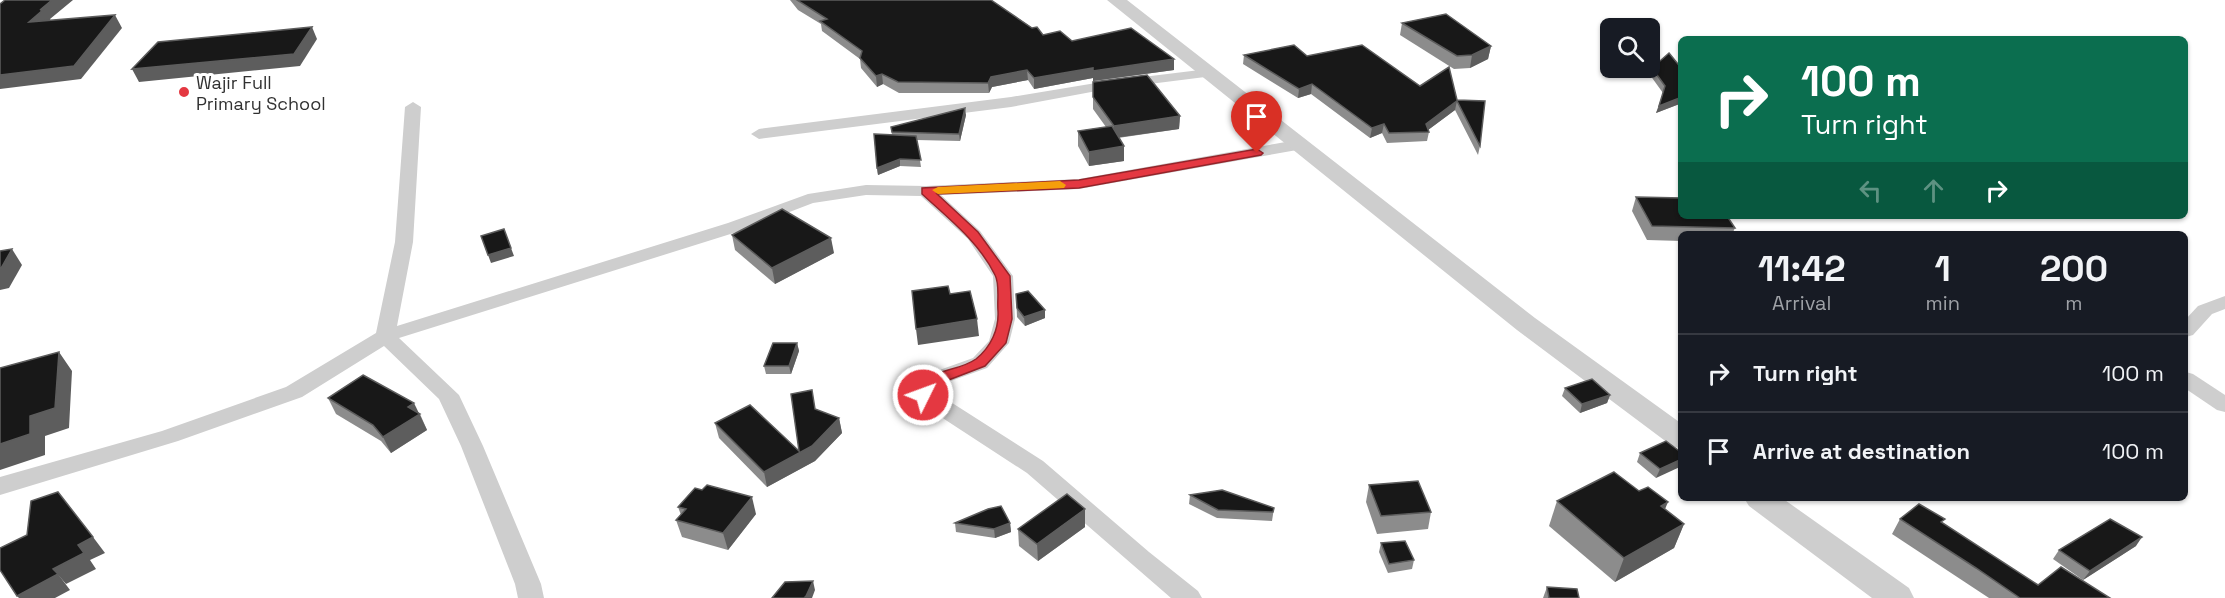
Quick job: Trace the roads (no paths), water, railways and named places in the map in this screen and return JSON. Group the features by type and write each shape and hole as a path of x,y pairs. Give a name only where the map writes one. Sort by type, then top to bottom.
{"street":[{"path":"1116,0 1526,324 1678,437"},
{"path":"759,134 1011,102 1102,86 1208,73"},
{"path":"385,336 404,242 413,107"},
{"path":"0,486 170,436 294,392 385,336 734,227 808,200 842,192 926,191 1079,184 1297,145"},
{"path":"926,191 974,235 1003,276 1005,319 999,343 980,363 941,377 927,386 923,395 1035,467 1140,559 1189,598"},
{"path":"2188,329 2205,310 2225,302"},
{"path":"385,336 448,395 472,446 528,584 531,598"},
{"path":"2188,380 2225,405"},
{"path":"1764,501 1897,598"}],"place":[{"name":"Wajir Full Primary School","path":"184,92"}]}
